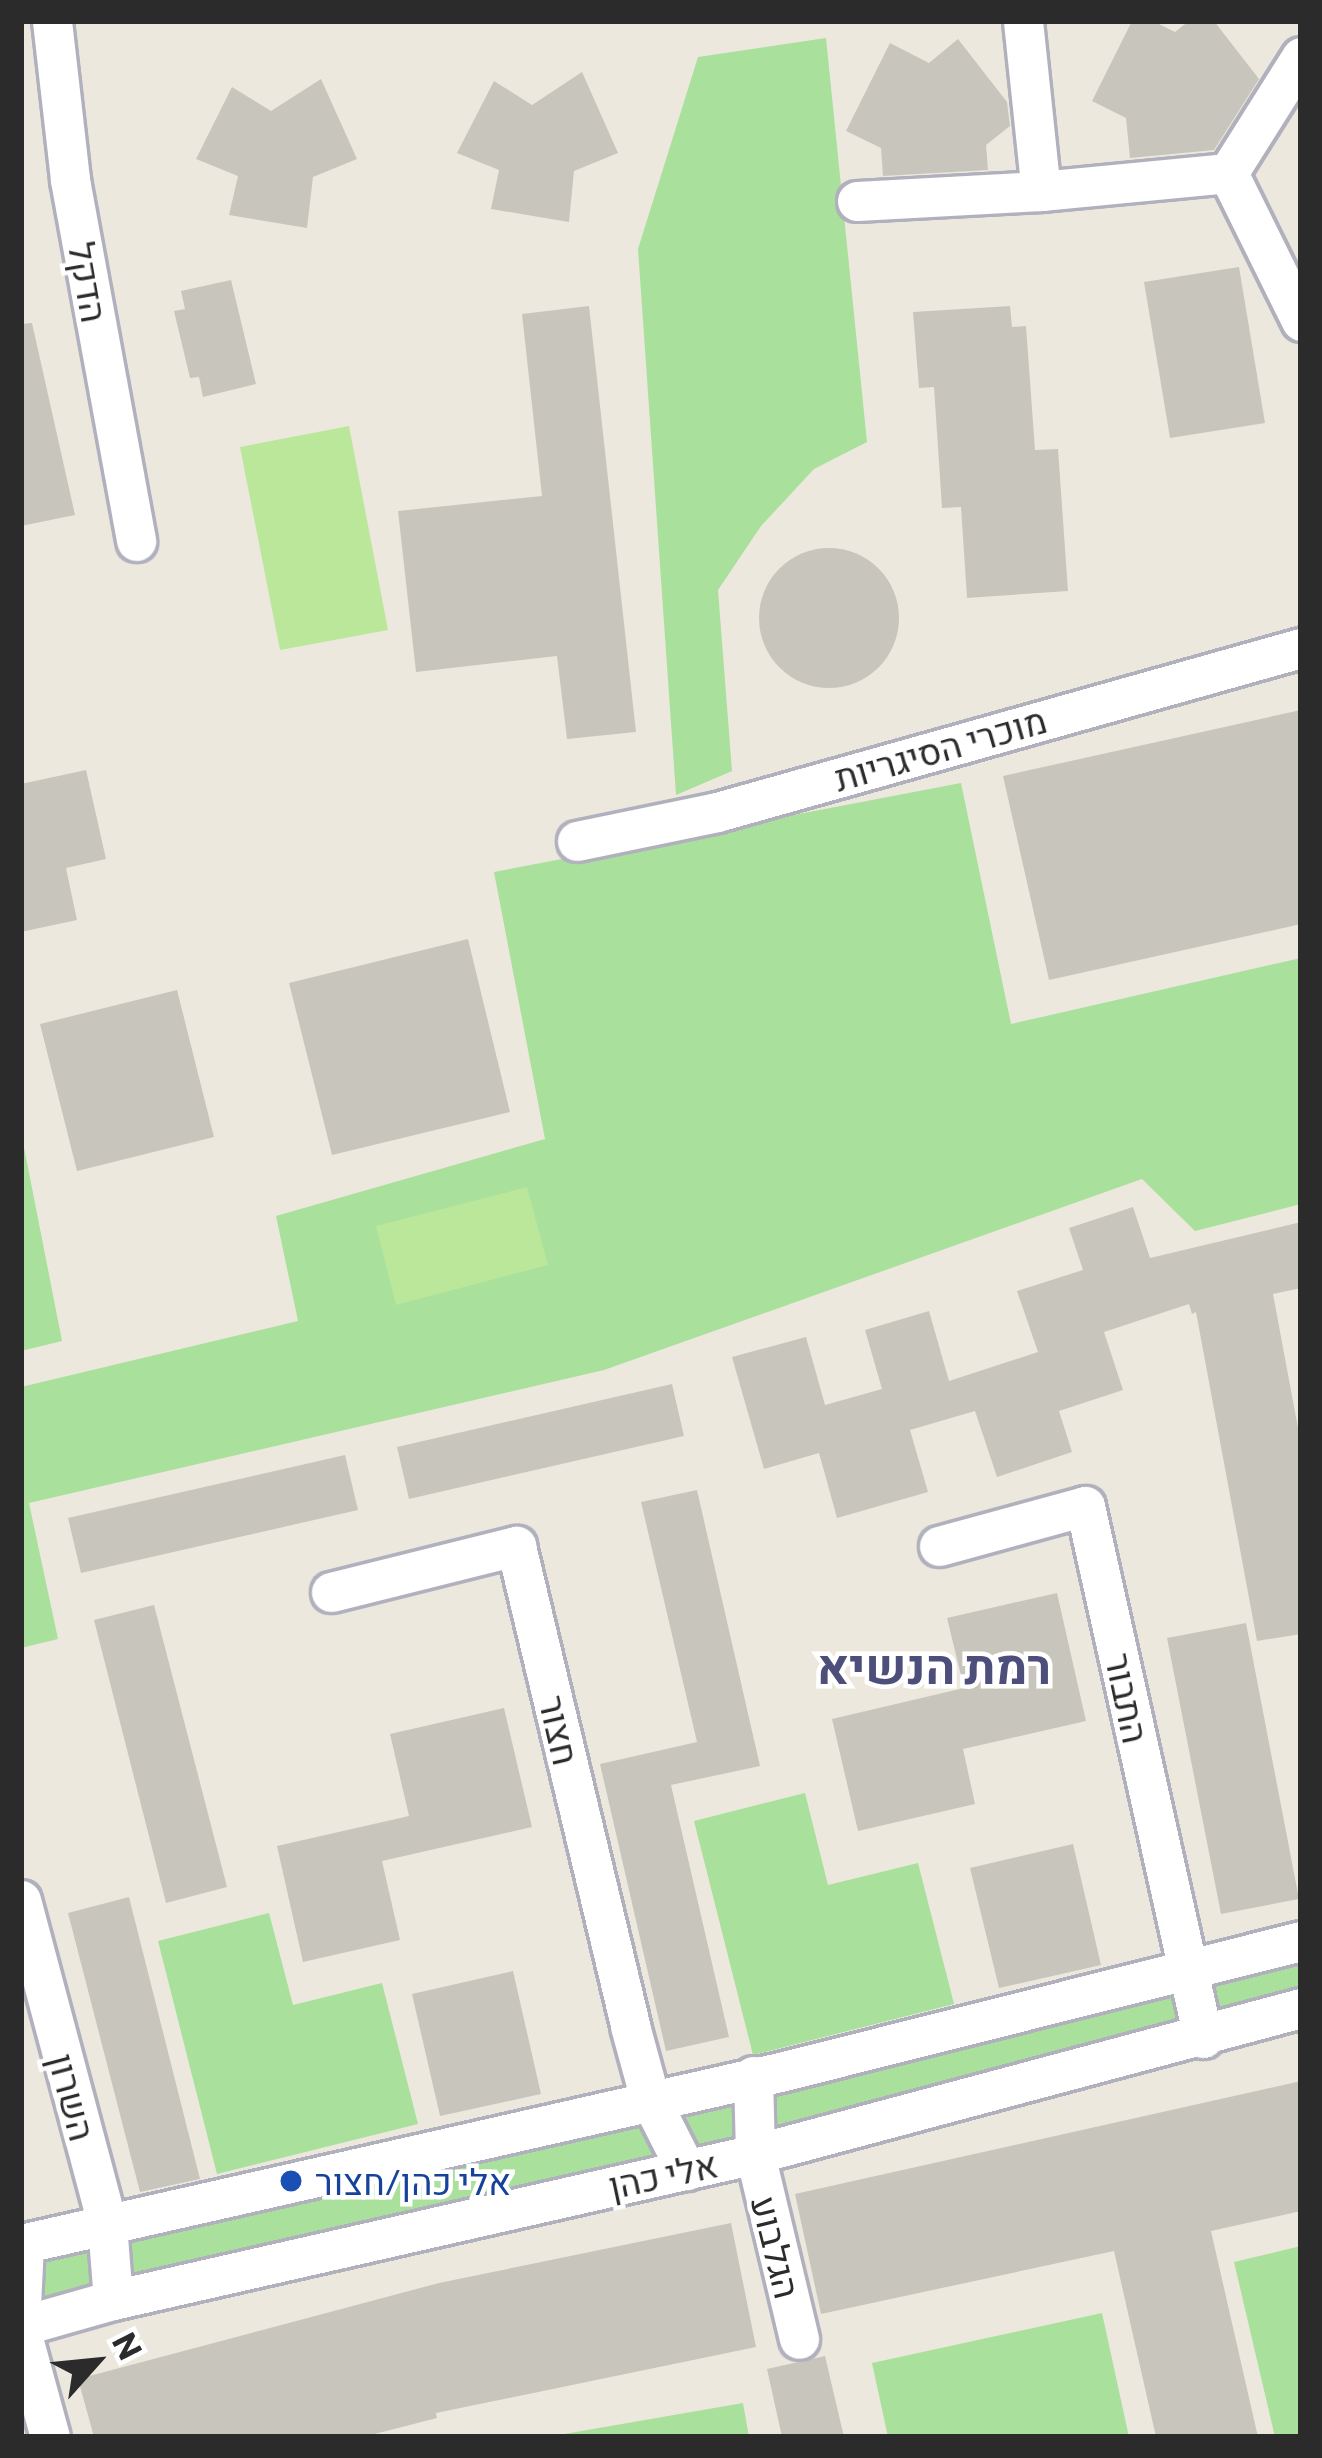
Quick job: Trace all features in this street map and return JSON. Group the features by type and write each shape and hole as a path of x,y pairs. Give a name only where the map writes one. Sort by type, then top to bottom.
{"street":[{"path":"21,22 37,21"},
{"name":"הדקל","path":"52,21 70,180 136,541"},
{"path":"1023,21 1041,191"},
{"path":"1228,173 1301,57"},
{"path":"857,201 1041,191 1228,173"},
{"path":"1228,173 1301,321"},
{"name":"מוכרי הסיגריות","path":"577,841 717,812 1301,648"},
{"name":"התבור","path":"939,1546 1085,1505 1203,2038"},
{"name":"חצור","path":"331,1592 516,1546 650,2099 686,2170"},
{"name":"השרון","path":"21,1900 107,2224 112,2300"},
{"name":"אלי כהן","path":"23,2244 713,2087 1301,1941"},
{"name":"אלי כהן","path":"21,2328 112,2300 755,2154 1203,2038 1301,2008"},
{"name":"הגלבוע","path":"753,2076 755,2154 799,2339"},
{"name":"הגלבוע","path":"713,2087 755,2154"},
{"name":"חצור","path":"644,2176 650,2099"},
{"name":"השרון","path":"107,2224 158,2290"},
{"path":"21,2305 23,2244"},
{"path":"21,2328 50,2437"}],"green space":[{"path":"826,38 867,442 814,469 761,526 718,590 732,771 676,795 638,249 698,57"},
{"path":"349,426 388,630 280,650 240,447"},
{"path":"961,783 1011,1024 1301,958 1301,1204 1195,1231 1142,1179 604,1370 29,1503 58,1639 21,1648 21,1387 298,1321 276,1216 545,1139 494,872"},
{"path":"21,1132 62,1341 21,1351"},
{"path":"527,1187 548,1265 396,1305 376,1226"},
{"path":"805,1793 828,1885 918,1863 954,2004 753,2055 694,1821"},
{"path":"269,1913 293,2005 382,1983 418,2124 217,2174 158,1941"},
{"path":"1301,1941 1301,2008 21,2326 21,2244"},
{"path":"1301,2246 1301,2437 1275,2437 1234,2262"},
{"path":"1102,2313 1129,2437 888,2437 872,2363"},
{"path":"743,2403 749,2437 547,2437"}],"building":[{"path":"1132,21 1153,21 1175,32 1189,21 1214,21 1259,79 1214,150 1130,158 1126,118 1092,101"},
{"path":"958,39 1007,102 1010,126 986,145 988,170 883,176 881,148 846,131 890,43 929,63"},
{"path":"582,72 618,153 574,171 569,222 491,209 499,170 457,153 494,81 532,105"},
{"path":"321,79 357,159 313,177 307,228 229,215 238,176 196,159 232,87 271,111"},
{"path":"1239,267 1265,423 1170,438 1144,282"},
{"path":"231,280 256,384 203,397 199,377 190,378 174,311 185,309 181,291"},
{"path":"589,306 636,732 567,739 557,656 416,672 398,511 542,496 522,314"},
{"path":"1010,306 1012,327 1026,326 1035,450 1058,449 1068,591 967,598 961,507 942,508 934,387 919,388 913,312"},
{"path":"32,323 75,515 21,526 21,324"},
{"path":"829,548 856,553 879,568 894,591 899,618 894,645 879,668 856,683 829,688 802,683 779,668 764,645 759,618 764,591 779,568 802,553"},
{"path":"1301,710 1301,924 1049,980 1003,776"},
{"path":"86,770 106,859 66,868 77,920 21,932 21,784"},
{"path":"468,939 510,1112 332,1155 289,983"},
{"path":"177,990 214,1137 77,1171 40,1024"},
{"path":"1133,1207 1150,1258 1301,1222 1301,1288 1273,1294 1301,1444 1301,1634 1257,1641 1196,1312 1192,1314 1189,1304 1104,1332 1123,1390 1059,1411 1072,1452 997,1477 975,1411 910,1430 928,1492 837,1518 819,1453 764,1469 732,1357 806,1337 825,1405 882,1389 865,1330 929,1311 949,1381 1038,1352 1017,1291 1083,1270 1069,1228"},
{"path":"672,1384 684,1436 409,1499 397,1447"},
{"path":"345,1455 358,1510 81,1573 68,1518"},
{"path":"697,1490 760,1766 671,1785 729,2037 666,2051 600,1764 697,1742 641,1502"},
{"path":"1057,1593 1086,1721 963,1749 975,1804 858,1831 832,1719 964,1688 947,1618"},
{"path":"154,1605 227,1887 166,1903 94,1620"},
{"path":"1246,1623 1299,1899 1221,1914 1167,1638"},
{"path":"504,1708 532,1827 382,1861 400,1940 303,1962 277,1846 409,1816 390,1734"},
{"path":"1073,1844 1101,1965 999,1988 970,1868"},
{"path":"129,1897 200,2179 140,2192 68,1913"},
{"path":"513,1971 541,2094 440,2116 412,1994"},
{"path":"1301,2081 1301,2211 1211,2231 1258,2437 1156,2437 1114,2251 821,2314 795,2194"},
{"path":"731,2223 756,2347 436,2413 437,2418 363,2437 94,2437 78,2379 439,2283"},
{"path":"825,2356 844,2437 782,2437 767,2369"}],"place":[{"name":"אלי כהן/חצור","path":"291,2181"}],"district":[{"name":"רמת הנשיא","path":"934,1665"}]}
